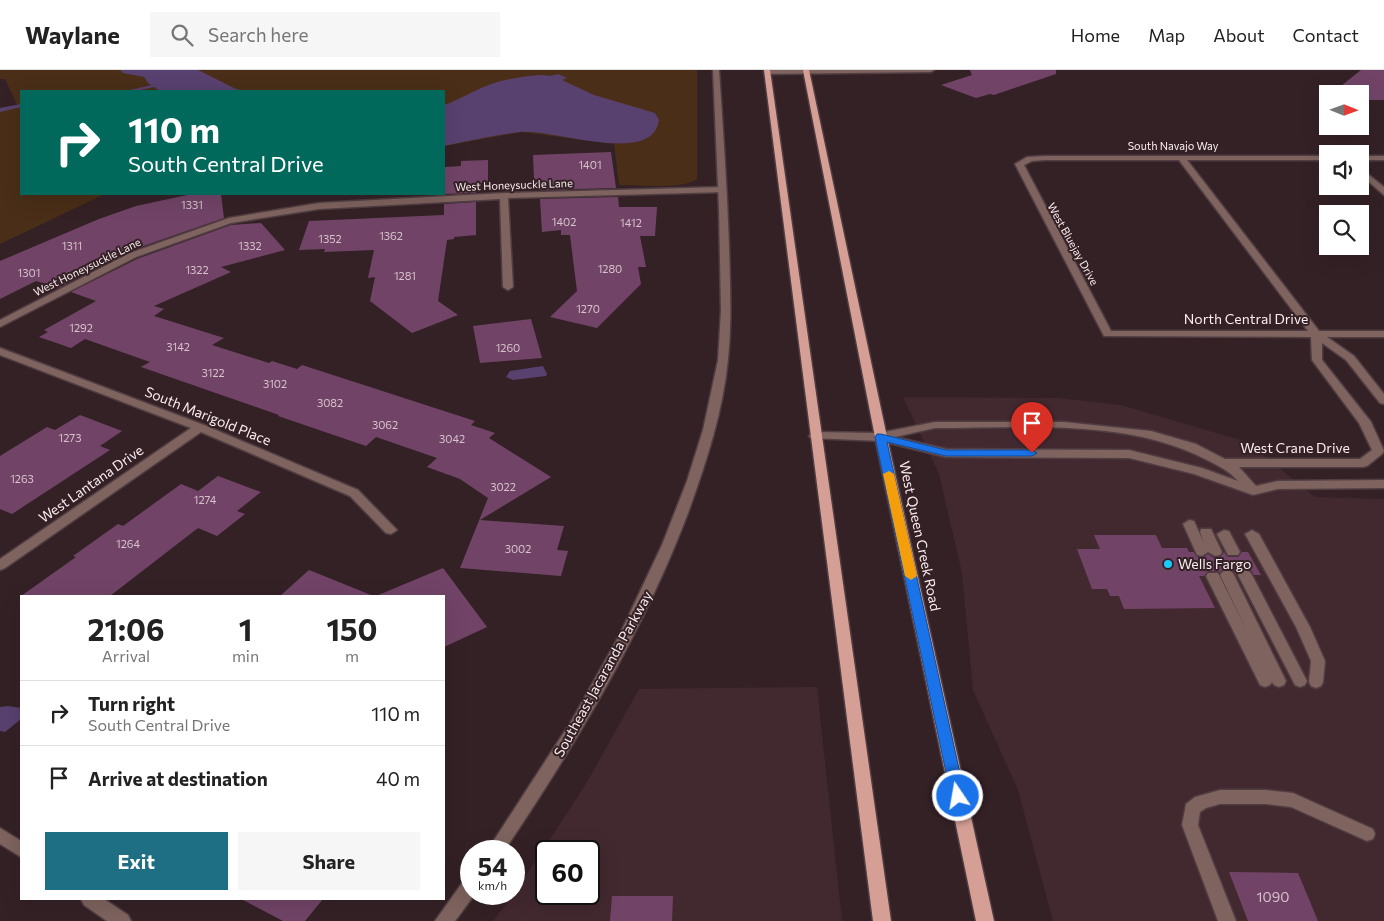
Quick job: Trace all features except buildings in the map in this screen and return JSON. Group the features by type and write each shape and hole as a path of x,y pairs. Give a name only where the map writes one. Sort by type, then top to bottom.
{"main road":[{"path":"767,71 882,921"},
{"name":"West Queen Creek Road","path":"806,71 881,437 985,921"}],"street":[{"name":"Southeast Jacaranda Parkway","path":"502,840 584,715 647,596 691,486 712,416 723,359 727,305 716,70"},
{"path":"767,71 931,70"},
{"name":"South Navajo Way","path":"1019,164 1030,159 1046,158 1319,158"},
{"path":"1181,158 1316,334 1350,358 1384,401"},
{"path":"1369,158 1384,158"},
{"name":"West Bluejay Drive","path":"1019,164 1040,209 1108,334"},
{"path":"1369,178 1384,192"},
{"name":"West Honeysuckle Lane","path":"0,324 133,254 229,221 319,206 504,196 722,190"},
{"path":"504,196 508,287"},
{"name":"North Central Drive","path":"1108,334 1384,334"},
{"name":"West Crane Drive","path":"1222,463 1363,463 1378,451 1365,422 1317,360 1316,334"},
{"name":"South Marigold Place","path":"0,351 200,427 354,493 391,530"},
{"path":"881,437 935,425 1064,425 1103,428 1151,435 1192,447 1234,469 1253,491"},
{"name":"West Lantana Drive","path":"0,565 200,427"},
{"path":"815,436 881,437 946,453 1129,454 1198,472 1253,491 1278,485 1384,484"},
{"path":"1189,524 1209,552 1206,532"},
{"path":"1224,534 1233,552"},
{"path":"1252,534 1303,627 1318,661 1316,682"},
{"path":"1245,575 1300,682"},
{"path":"1220,576 1272,681"},
{"path":"1227,921 1190,825 1192,809 1201,802 1220,797 1266,797 1293,800 1367,834"},
{"path":"0,835 20,849"},
{"path":"91,900 122,921"},
{"path":"444,921 460,900"}],"shaded area":[{"path":"0,70 697,70 697,179 681,185 671,186 619,185 614,144 522,132 445,146 445,90 20,90 20,195 103,195 0,244 0,108 17,105 5,79 0,79"},
{"path":"120,70 198,70 236,89 242,90 158,90 148,83 144,77 123,73"},
{"path":"558,74 567,78 562,80 594,95 655,113 659,120 656,130 645,139 630,143 592,141 534,132 520,132 445,146 445,105 501,81 539,75 551,76"},
{"path":"543,366 547,374 546,376 513,380 506,377 510,371"},
{"path":"903,397 1057,398 1121,405 1247,442 1315,497 1384,499 1384,921 1053,921 1018,790 973,690 962,573 939,474"},
{"path":"817,687 842,921 493,921 505,905 525,905 525,877 535,862 535,905 600,905 600,840 549,840 586,784 639,689"},
{"path":"0,707 20,708 20,720 5,732 0,731"}],"waterway":[{"path":"134,90 152,86"},
{"path":"0,110 20,106"}],"slow traffic":[{"path":"889,474 911,576"}],"place":[{"name":"Wells Fargo","path":"1168,564"}],"route":[{"path":"958,796 881,437 946,453 1032,453"}]}
